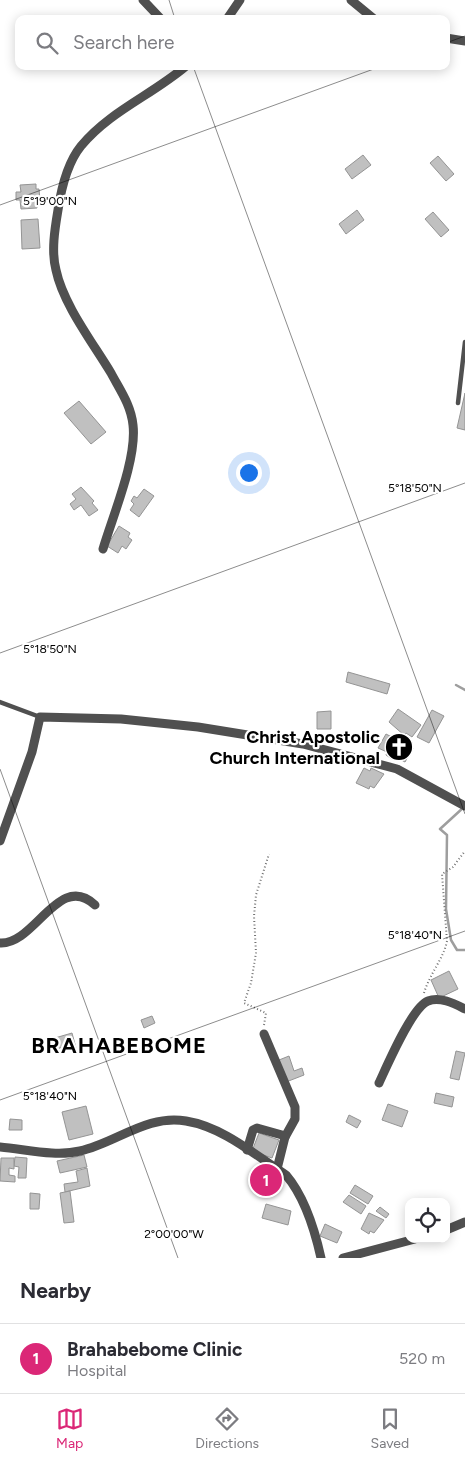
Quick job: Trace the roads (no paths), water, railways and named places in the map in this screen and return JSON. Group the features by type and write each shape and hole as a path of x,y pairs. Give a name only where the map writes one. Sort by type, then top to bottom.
{"street":[{"path":"143,0 157,15"},
{"path":"230,15 240,0"},
{"path":"351,0 369,15"},
{"path":"450,39 465,41"},
{"path":"104,549 132,452 133,425 129,405 70,304 57,274 55,258 56,226 60,195 79,148 97,128 181,70"},
{"path":"0,841 32,752 40,717 121,719 198,727 303,744 397,770 462,804"},
{"path":"0,943 11,942 36,924 46,911 63,901 79,895 85,896 95,905"},
{"path":"379,1083 392,1054 421,1004 434,999 450,1002 465,1009"},
{"path":"264,1034 295,1107 295,1119 285,1137 277,1169"},
{"path":"0,1147 69,1153 88,1148 134,1128 173,1120 197,1124 216,1130 277,1169 292,1182 308,1218 321,1258"},
{"path":"247,1150 250,1134 258,1128 285,1137"},
{"path":"450,1228 465,1222"},
{"path":"343,1258 405,1242"}],"lane":[{"path":"458,403 465,342"},
{"path":"0,702 40,717"}],"waterway":[{"path":"456,685 465,690"},
{"path":"464,807 440,829 447,835 446,909 451,940 457,950 465,950"}],"place":[{"name":"Christ Apostolic Church International","path":"399,747"},
{"name":"Brahabebome Clinic","path":"266,1180"}],"district":[{"name":"BRAHABEBOME","path":"119,1045"}]}
